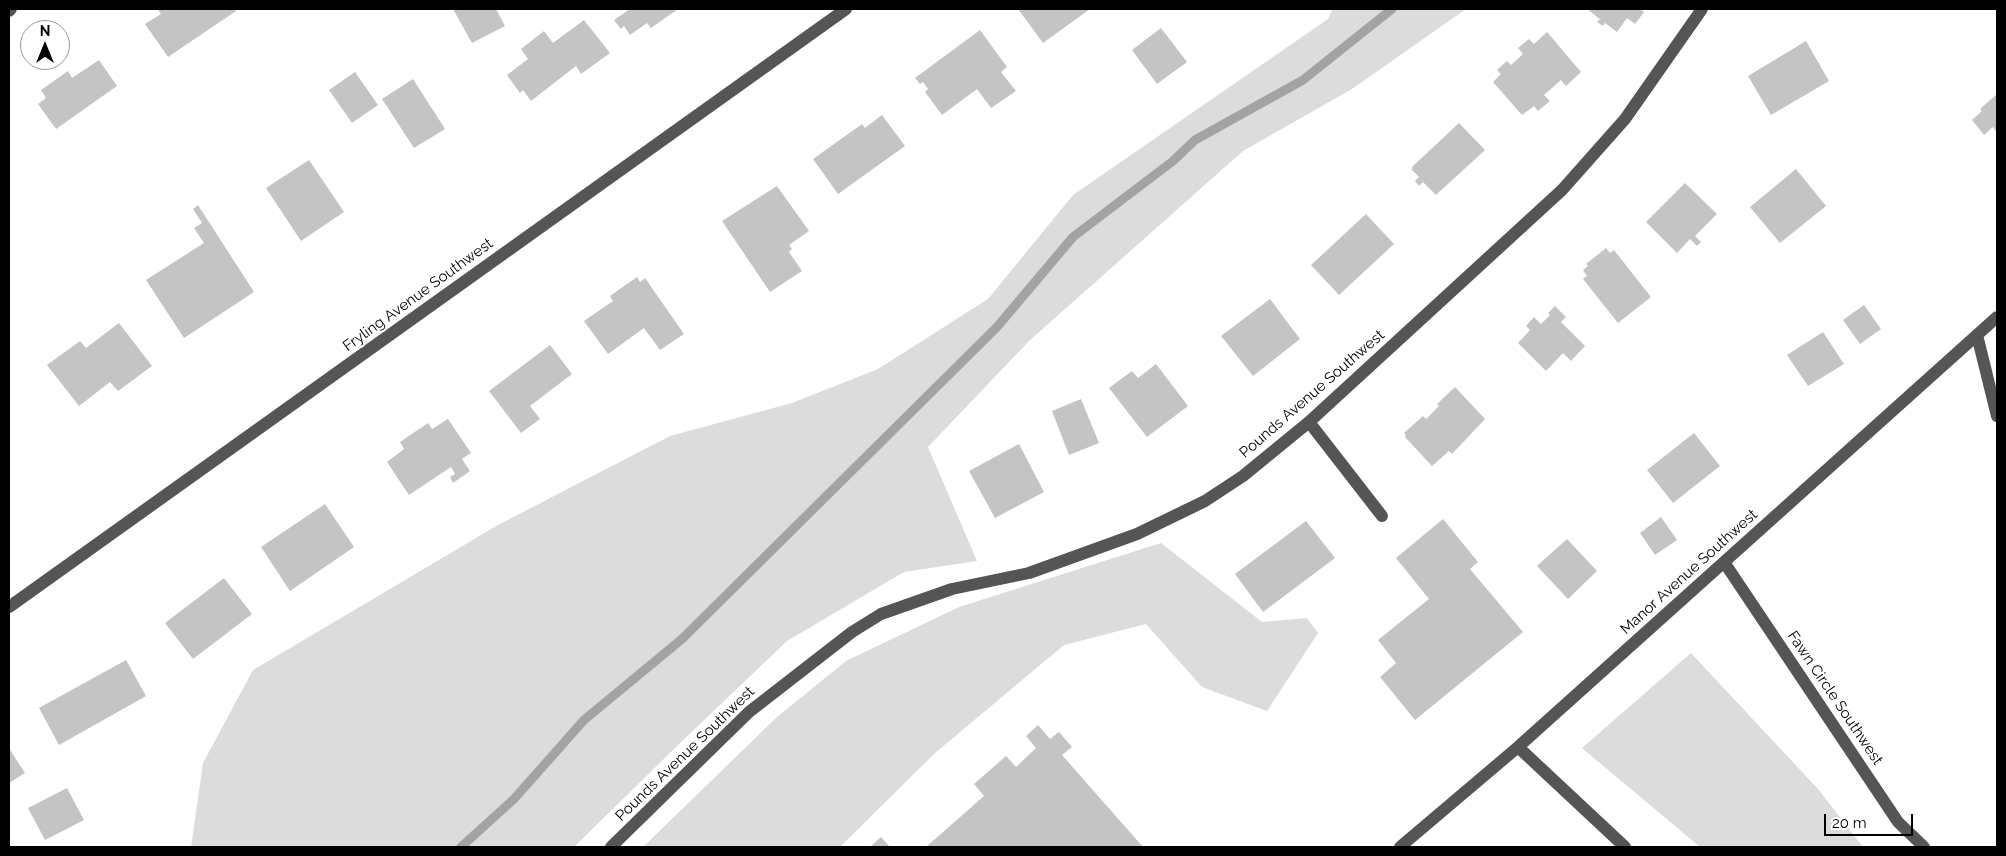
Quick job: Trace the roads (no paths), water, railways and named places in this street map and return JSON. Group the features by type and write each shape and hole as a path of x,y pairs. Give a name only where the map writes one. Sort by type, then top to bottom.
{"street":[{"name":"Fryling Avenue Southwest","path":"9,607 846,9"},
{"name":"Pounds Avenue Southwest","path":"611,847 750,712 852,632 881,614 952,590 1029,573 1137,534 1205,501 1243,476 1309,422 1562,190 1625,119 1702,9"},
{"name":"Manor Avenue Southwest","path":"1400,847 1518,746 1997,317"},
{"path":"1977,335 1997,416"},
{"path":"1309,422 1382,516"},
{"name":"Fawn Circle Southwest","path":"1724,562 1898,822 1924,847"},
{"path":"1518,746 1625,847"}],"waterway":[{"path":"461,847 514,799 584,720 682,639 997,327 1073,237 1173,161 1195,140 1303,80 1392,9"}]}
